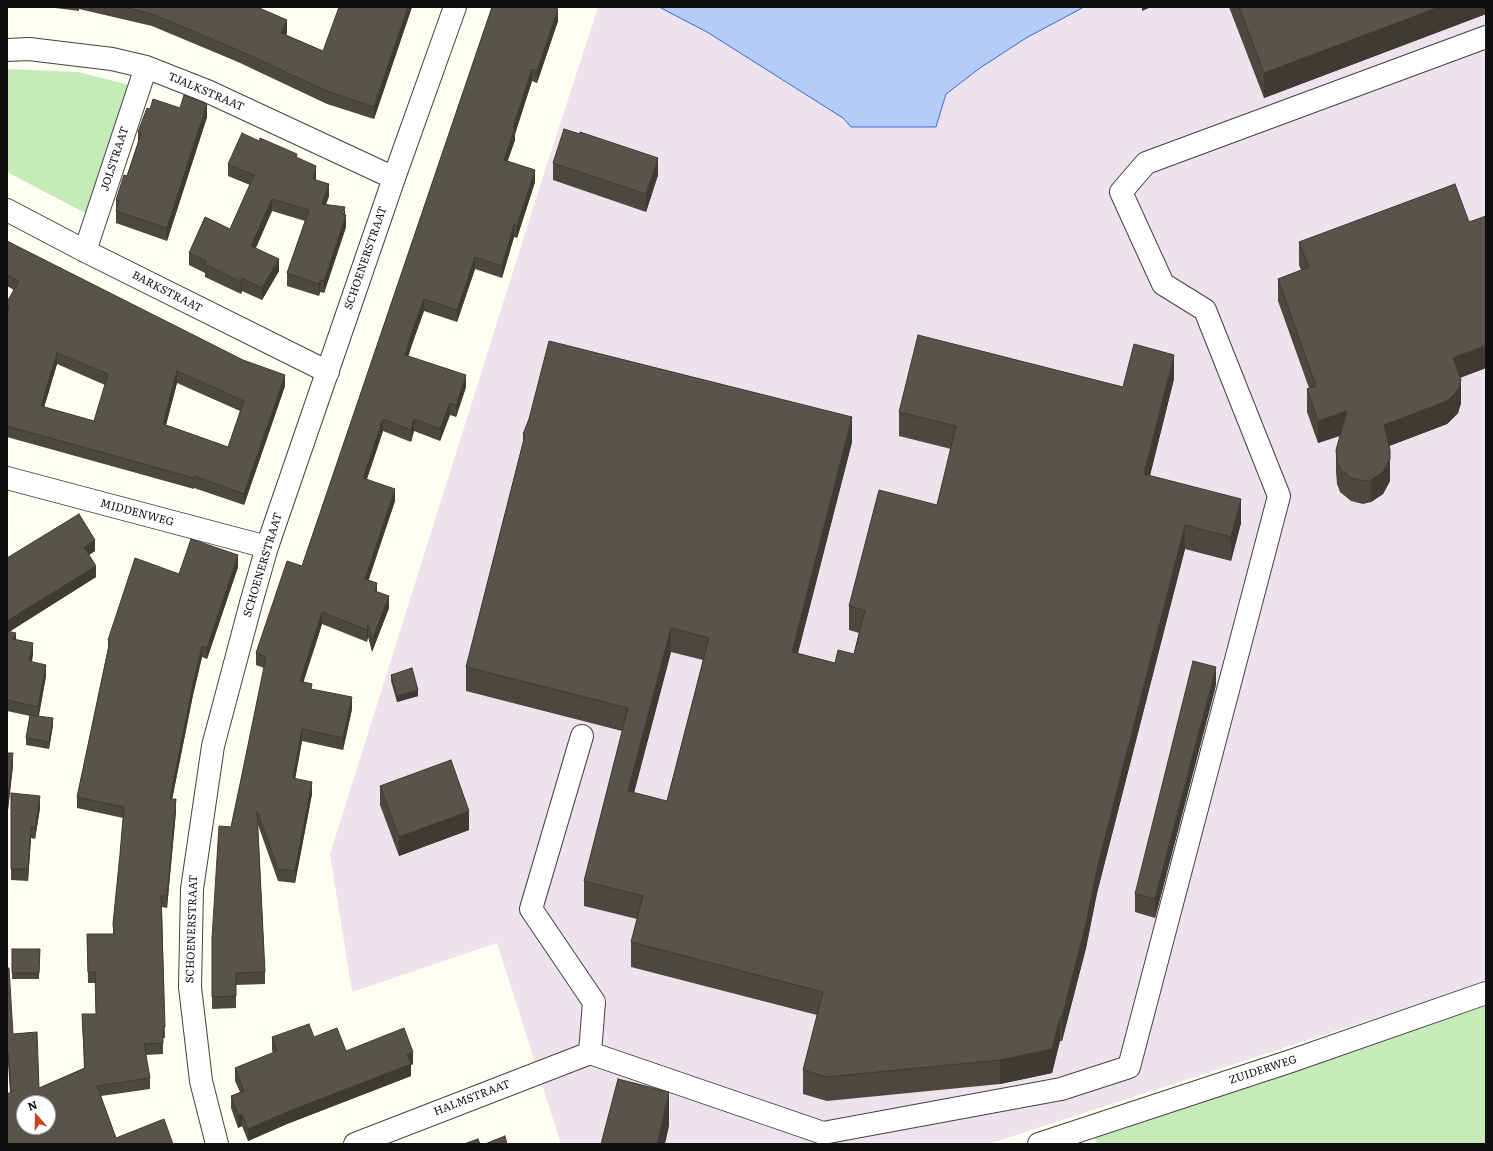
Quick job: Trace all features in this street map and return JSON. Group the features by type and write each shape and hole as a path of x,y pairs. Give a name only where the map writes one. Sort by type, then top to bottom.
{"street":[{"name":"SCHOENERSTRAAT","path":"217,1144 201,1081 190,987 192,889 213,746 267,547 394,178 455,7"},
{"path":"582,736 531,909 594,1002 590,1053 823,1133 1060,1089 1129,1067 1279,496 1205,310 1164,284 1121,192 1146,163 1486,37"},
{"name":"TJALKSTRAAT","path":"7,50 29,49 112,59 146,67 208,91 394,178"},
{"name":"JOLSTRAAT","path":"84,251 146,67"},
{"name":"BARKSTRAAT","path":"7,210 84,251 328,372"},
{"name":"MIDDENWEG","path":"7,478 267,547"},
{"name":"ZUIDERWEG","path":"1039,1144 1284,1063 1486,993"},
{"name":"HALMSTRAAT","path":"355,1144 590,1053"}],"shaded area":[{"path":"598,7 1486,7 1486,982 989,1144 561,1144 497,943 352,992 330,854 538,192"}],"green space":[{"path":"7,69 78,72 133,86 89,215 7,172"},
{"path":"1486,1006 1486,1144 1097,1144 1094,1135"}],"water":[{"path":"659,7 1084,7 1026,38 980,68 946,94 936,127 851,127 843,118 707,32"}],"building":[{"path":"123,7 257,7 287,20 281,33 323,51 339,7 408,7 374,107 327,91 238,50 152,14"},
{"path":"492,7 551,7 558,9 537,71 532,69 504,160 535,170 517,226 514,225 502,266 475,257 457,310 424,299 405,355 466,375 456,405 450,403 440,429 414,419 411,430 383,419 363,478 395,489 365,579 377,583 375,591 389,596 372,640 368,625 367,630 322,612 300,681 312,684 311,689 352,697 343,738 302,729 293,778 312,782 295,871 278,869 257,811 265,972 236,973 236,996 212,997 212,938 219,826 231,827 266,657 256,653 287,561 302,566"},
{"path":"1239,7 1439,7 1264,73"},
{"path":"184,95 207,104 167,228 116,211 119,201 116,200 124,175 127,176 141,134 138,132 147,108 150,109 153,99 180,108"},
{"path":"564,129 580,134 580,132 658,158 646,194 553,163"},
{"path":"242,133 259,141 260,138 297,154 296,157 316,166 313,179 329,184 322,204 345,207 342,214 346,215 324,281 320,280 319,284 287,273 309,210 272,199 251,246 279,259 262,288 242,278 241,282 205,264 206,261 189,253 205,217 230,229 254,175 228,164"},
{"path":"1455,184 1469,222 1486,216 1486,345 1453,358 1461,380 1458,390 1447,401 1384,425 1390,450 1390,459 1383,472 1371,480 1363,481 1351,478 1340,469 1337,461 1336,450 1347,411 1318,421 1307,389 1316,386 1278,279 1309,267 1299,242"},
{"path":"7,241 243,360 285,375 244,494 194,476 194,478 7,426 7,313 9,309 7,302 19,281 7,275","holes":["57,353 108,374 94,421 41,406","177,371 244,401 228,447 163,424"]},
{"path":"918,335 1123,387 1134,344 1174,355 1144,474 1241,499 1231,537 1185,525 1097,869 1086,924 1062,1017 1060,1017 1052,1049 1000,1060 827,1077 803,1070 823,992 631,942 643,896 584,881 628,708 466,667 525,435 523,434 529,419 549,341 852,417 792,652 835,663 838,650 854,654 865,610 849,606 879,490 937,505 956,426 899,412","holes":["671,628 709,638 667,801 628,791"]},
{"path":"79,514 95,540 84,547 96,566 7,621 7,558"},
{"path":"191,539 238,555 207,648 202,646 170,799 176,799 167,896 161,896 165,1027 163,1027 163,1043 144,1044 150,1078 97,1086 116,1138 164,1119 173,1144 7,1144 7,1094 11,1092 7,1051 7,968 9,968 13,1034 37,1032 39,1088 85,1068 82,1014 96,1014 95,972 88,972 87,934 114,934 113,924 124,807 77,797 110,641 108,640 135,558 179,574"},
{"path":"7,631 16,633 13,639 33,643 29,661 46,665 38,707 7,700"},
{"path":"1193,661 1216,667 1155,899 1135,894"},
{"path":"412,668 418,690 397,696 391,675"},
{"path":"30,715 53,718 49,742 26,738"},
{"path":"7,753 13,753 8,799 7,799"},
{"path":"451,760 469,811 399,837 380,786"},
{"path":"11,793 40,796 35,828 31,827 28,869 11,869"},
{"path":"12,949 40,949 39,973 12,973"},
{"path":"309,1024 314,1037 337,1028 346,1051 404,1028 413,1052 407,1054 411,1064 287,1112 248,1129 242,1114 238,1115 231,1096 244,1091 235,1068 277,1051 272,1037"},
{"path":"618,1079 669,1092 657,1144 601,1144"},
{"path":"505,1136 507,1144 485,1144"},
{"path":"478,1139 480,1144 464,1144"}]}
